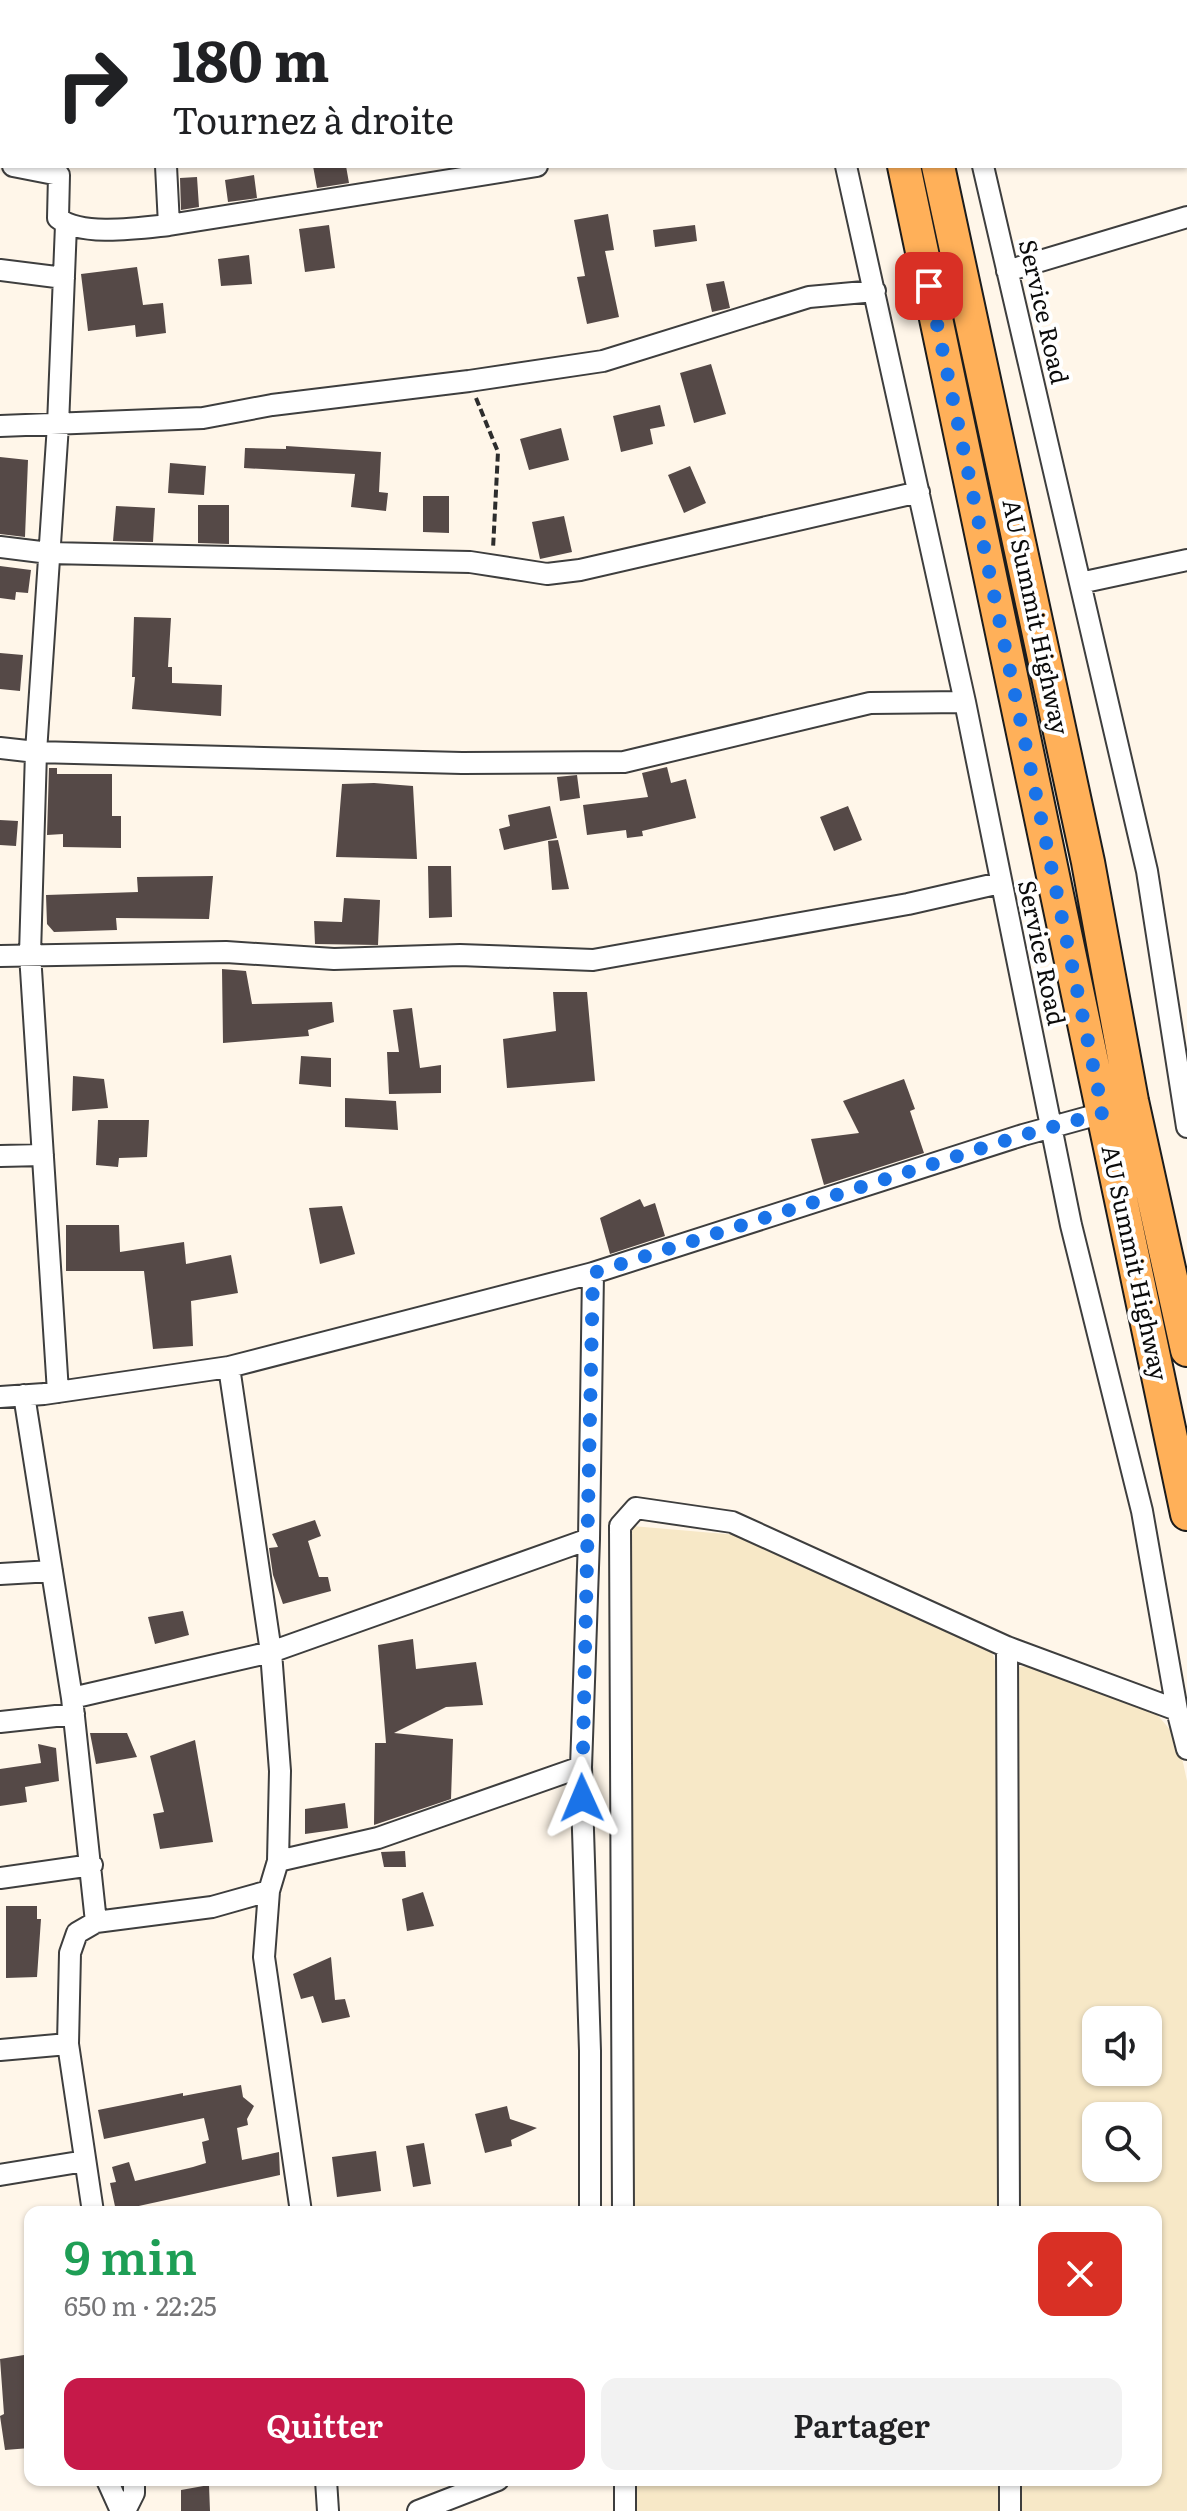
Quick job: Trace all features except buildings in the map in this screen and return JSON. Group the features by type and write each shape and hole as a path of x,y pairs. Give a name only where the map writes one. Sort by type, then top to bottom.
{"main road":[{"name":"AU Summit Highway","path":"904,168 1187,1514"},
{"name":"AU Summit Highway","path":"938,168 1088,862 1132,1101 1187,1350"}],"street":[{"path":"23,168 59,175 58,218 66,225 119,230 169,225 525,168"},
{"path":"166,168 169,225"},
{"name":"Service Road","path":"846,168 965,702 1071,1225 1142,1511 1177,1710 1187,1749"},
{"name":"Service Road","path":"983,168 1147,871 1187,1127"},
{"path":"1007,271 1187,217"},
{"path":"58,1392 30,954 36,752 58,425 66,225"},
{"path":"0,270 64,278"},
{"path":"0,426 203,418 272,405 603,361 809,297 875,291"},
{"path":"0,547 49,553 470,562 547,574 580,570 919,492"},
{"path":"1080,583 1187,560"},
{"path":"0,748 36,752 462,763 624,762 870,703 965,702"},
{"path":"0,956 226,952 334,959 460,955 593,960 908,904 1000,883"},
{"path":"0,1397 58,1392 229,1367 593,1273 1103,1113"},
{"path":"0,1156 43,1155"},
{"path":"590,2206 590,2051 581,1767 589,1539 593,1273"},
{"path":"229,1367 271,1652 280,1771 278,1861 269,1891 264,1957 300,2206"},
{"path":"24,1395 73,1706 96,1922"},
{"path":"623,2206 620,1526 636,1508 732,1522 1007,1647 1177,1710"},
{"path":"0,1722 73,1706 271,1652 589,1539"},
{"path":"0,1574 52,1571"},
{"path":"1007,1647 1009,2206"},
{"path":"278,1861 378,1838 581,1767"},
{"path":"0,1878 92,1865"},
{"path":"92,2206 68,2044 70,1953 77,1933 96,1922 212,1907 269,1891"},
{"path":"0,2050 68,2044"},
{"path":"0,2175 85,2161"},
{"path":"110,2486 123,2511"},
{"path":"123,2511 134,2493 134,2486"},
{"path":"326,2486 328,2511"},
{"path":"418,2511 483,2486"},
{"path":"625,2486 625,2511"},
{"path":"1010,2486 1010,2511"}],"path":[{"path":"469,381 498,452 492,565"}],"shaded area":[{"path":"632,1526 749,1536 989,1643 997,1667 1061,1666 1149,1705 1178,1739 1187,1781 1187,2511 632,2511 632,2486 1162,2486 1162,2206 632,2206"}],"route":[{"path":"582,1798 593,1273 1023,1135 1103,1113 929,286"}]}
